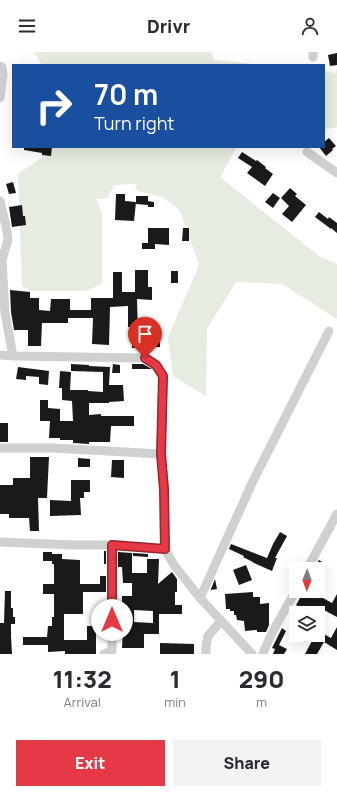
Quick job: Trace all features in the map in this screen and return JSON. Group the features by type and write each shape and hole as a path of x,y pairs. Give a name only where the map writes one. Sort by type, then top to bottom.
{"street":[{"path":"0,66 2,67 3,74 0,98"},
{"path":"307,152 337,173"},
{"path":"0,201 8,240 1,260 5,313 13,356"},
{"path":"200,598 253,480 329,331"},
{"path":"0,354 13,356 145,358 156,365 163,376 161,454 164,489 165,549 174,565 200,598 252,654"},
{"path":"0,448 53,448 161,454"},
{"path":"311,562 337,514"},
{"path":"0,542 112,545 165,549"},
{"path":"104,654 112,651 112,545"},
{"path":"263,654 273,629 291,598"},
{"path":"206,654 208,636 221,621"}],"shaded area":[{"path":"34,52 212,52 214,60 253,64 41,64"},
{"path":"337,69 337,127 325,129 325,71 335,73"},
{"path":"51,148 236,148 220,177 319,256 337,264 337,319 282,284 236,282 207,329 206,396 173,376 168,337 199,265 180,211 163,197 137,191 135,184 114,185 108,198 96,199 102,214 102,284 86,291 33,291 22,286 18,173 51,152"}],"building":[{"path":"337,53 337,65 330,66 328,55"},
{"path":"329,138 336,146 326,156 320,148 325,148 325,141"},
{"path":"24,148 52,148 51,156 24,150"},
{"path":"242,152 256,161 257,160 273,174 265,186 247,173 252,167 238,158"},
{"path":"13,182 16,193 9,194 6,184"},
{"path":"290,188 297,194 295,196 306,205 292,222 282,214 289,206 281,198"},
{"path":"273,193 280,198 273,208 265,202"},
{"path":"116,194 125,194 125,201 136,202 134,221 115,220"},
{"path":"136,196 148,196 148,205 136,204"},
{"path":"148,201 154,202 154,207 148,207"},
{"path":"22,205 26,225 12,227 9,207"},
{"path":"319,212 328,219 329,217 337,223 337,233 315,217"},
{"path":"148,228 169,228 169,245 155,244 155,249 142,249 142,243 148,243"},
{"path":"183,228 189,228 189,241 182,241"},
{"path":"135,270 148,270 148,287 152,287 152,300 137,299 138,333 143,333 144,342 160,342 160,347 132,348 132,327 128,327 128,306 110,307 109,345 92,344 93,318 68,318 68,323 42,323 41,346 28,346 28,330 14,330 10,290 30,292 30,298 39,298 39,310 50,311 51,299 70,299 70,310 91,310 91,298 113,298 113,272 122,272 122,292 135,292"},
{"path":"171,271 178,271 178,283 171,283"},
{"path":"71,364 110,367 109,385 123,385 124,401 89,403 89,415 101,414 101,416 134,416 134,426 111,426 110,442 89,442 89,444 73,443 73,440 49,438 50,421 40,421 40,400 48,400 48,408 60,409 60,421 73,421 72,401 62,400 62,388 59,388 60,371 71,372 70,390 103,392 103,372 71,371"},
{"path":"113,364 120,365 120,373 112,373"},
{"path":"132,364 143,364 152,369 132,369"},
{"path":"18,367 49,371 48,385 39,384 39,377 26,376 26,380 16,379"},
{"path":"0,423 8,423 8,442 0,442"},
{"path":"30,457 49,457 47,498 38,498 39,531 30,531 29,518 9,518 9,514 0,514 0,485 13,485 13,478 30,478"},
{"path":"78,458 90,459 90,467 78,467"},
{"path":"112,460 124,460 124,478 111,477"},
{"path":"71,480 90,480 90,492 84,492 84,498 80,498 81,515 50,516 50,500 71,501"},
{"path":"280,532 287,536 275,558 277,558 272,571 229,549 231,544 267,558"},
{"path":"104,551 106,551 106,564 104,564"},
{"path":"43,552 62,554 62,559 80,560 80,584 100,584 100,576 106,576 106,592 83,592 83,614 64,614 64,640 87,640 87,626 96,626 96,654 65,654 65,651 48,652 48,645 23,645 23,637 47,637 48,626 52,626 52,617 54,617 54,594 43,594 43,584 54,584 54,564 52,564 52,561 43,561"},
{"path":"118,552 132,553 132,573 147,573 147,559 159,559 158,584 172,572 177,579 175,605 182,605 182,614 159,614 159,634 144,634 144,648 122,648 124,610 122,610 122,596 132,596 132,583 123,583 122,567 118,567","holes":["134,610 153,611 153,623 134,622"]},
{"path":"133,553 148,554 148,557 133,556"},
{"path":"246,565 252,580 239,585 233,570"},
{"path":"215,579 217,589 211,590 211,589"},
{"path":"5,591 11,591 11,608 13,608 13,617 15,617 15,624 11,624 12,654 0,654 0,623 4,623"},
{"path":"253,592 253,597 260,597 260,604 269,603 269,625 266,632 257,632 257,630 245,631 244,621 237,620 236,615 234,615 234,611 226,609 225,594"},
{"path":"337,594 337,617 325,611 325,606 296,605 300,598 323,598 332,603"},
{"path":"337,627 337,650 324,642 325,635 331,638"},
{"path":"282,628 286,631 279,645 287,649 284,654 273,654 275,649 272,648"},
{"path":"311,642 324,642 317,654 305,654"},
{"path":"160,643 194,644 194,654 160,654"}],"route":[{"path":"112,620 112,545 165,549 164,489 161,454 163,376 156,365 145,358"}]}
